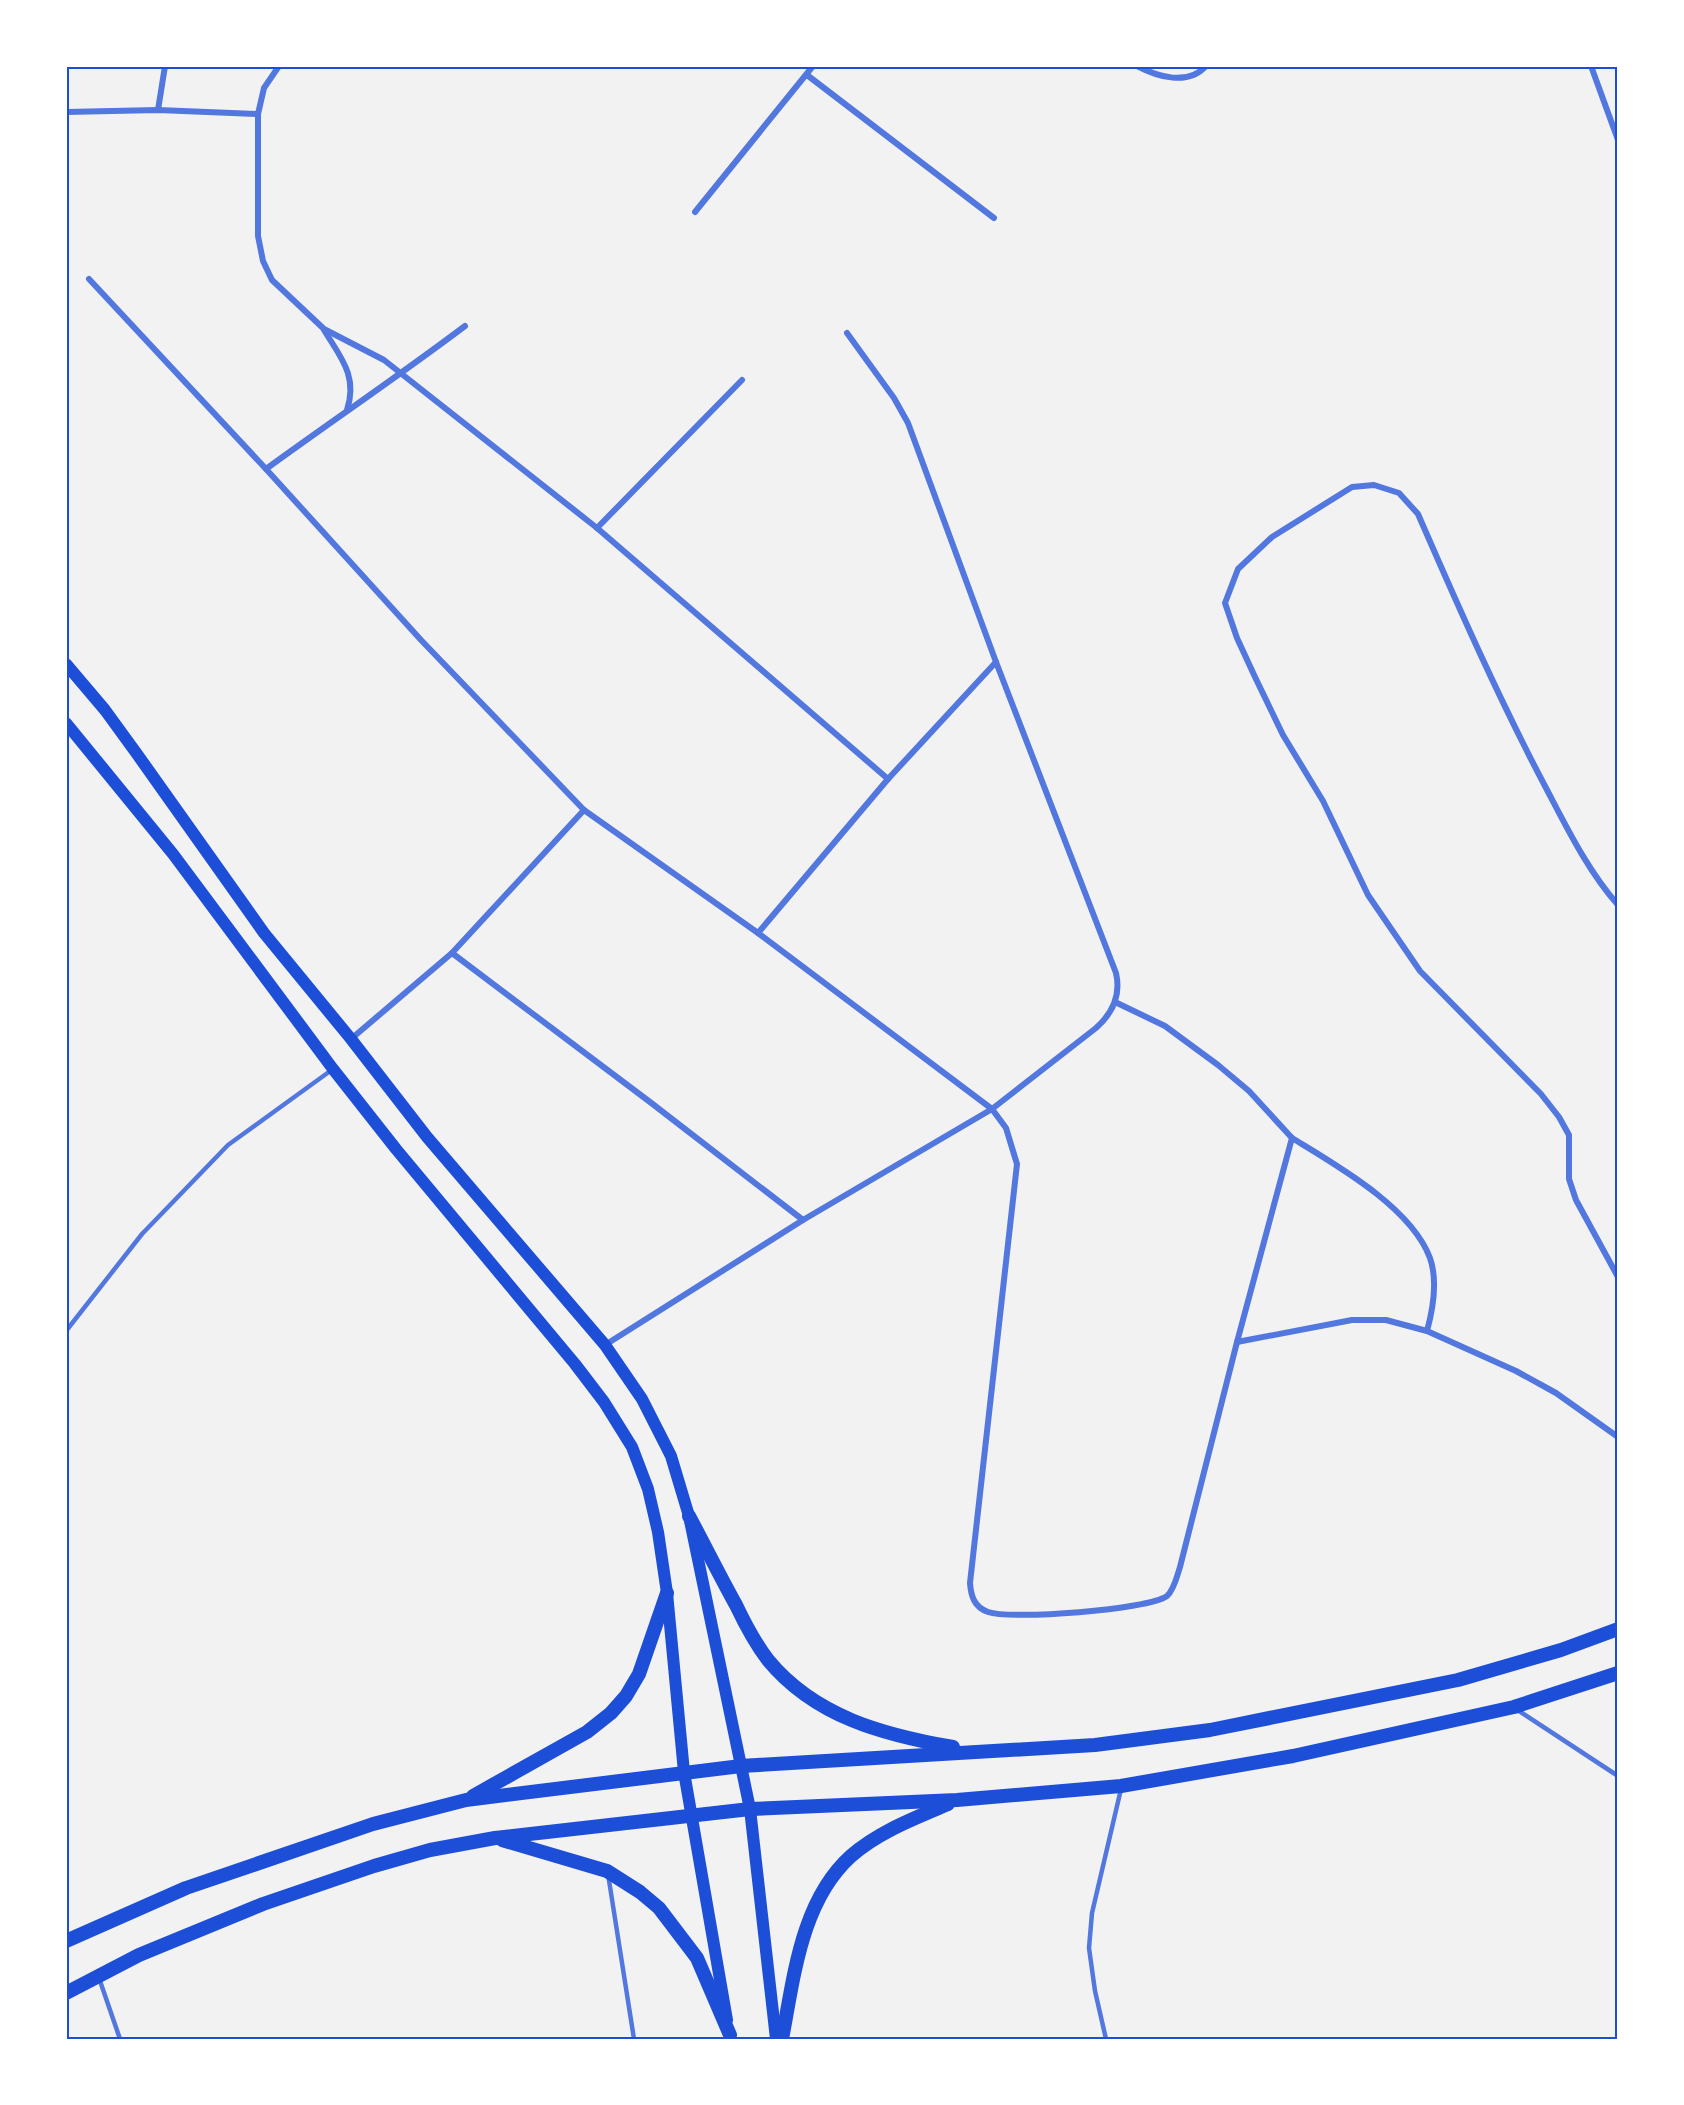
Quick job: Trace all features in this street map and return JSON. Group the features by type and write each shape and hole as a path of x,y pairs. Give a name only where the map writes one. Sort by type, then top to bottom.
{"main road":[{"path":"66,664 105,710 264,933 427,1137 605,1345 642,1399 671,1456 689,1516 750,1809 776,2039"},
{"path":"66,723 173,854 333,1069 575,1364 604,1402 632,1447 648,1489 658,1532 667,1593 684,1772 730,2037"},
{"path":"689,1516 748,1629 767,1659 809,1698 837,1715 861,1725 919,1741 979,1751"},
{"path":"466,1800 587,1732 611,1713 626,1696 639,1674 667,1593"},
{"path":"66,1941 196,1885 373,1824 466,1800 741,1766 1095,1745 1210,1730 1458,1680 1561,1650 1618,1629"},
{"path":"66,1992 139,1955 274,1901 407,1857 495,1838 750,1809 957,1800 1121,1786 1293,1756 1514,1707 1618,1673"},
{"path":"782,2039 797,1963 811,1915 820,1895 836,1872 861,1848 908,1821 957,1800"},
{"path":"495,1838 607,1871 640,1892 659,1908 697,1958 730,2037"}],"street":[{"path":"158,110 165,66"},
{"path":"279,66 264,88 258,114 258,236 263,261 272,280 324,329 343,360 352,390 347,410"},
{"path":"694,212 813,66"},
{"path":"1137,66 1151,74 1183,79 1202,71 1206,66"},
{"path":"1591,66 1618,140"},
{"path":"807,75 994,218"},
{"path":"66,112 158,110 258,114"},
{"path":"89,279 267,469 421,640 584,810 758,933 992,1109 1006,1128 1017,1164 970,1583 971,1595 976,1604 987,1612 1000,1614 1077,1612 1138,1606 1167,1596 1175,1583 1180,1567 1292,1138"},
{"path":"267,469 347,410 402,374 465,326"},
{"path":"324,329 384,360 597,528 888,779"},
{"path":"605,1345 803,1220 992,1109 1108,1018 1119,986 1116,972 996,662 908,423 894,398 848,333"},
{"path":"597,528 742,380"},
{"path":"1618,905 1572,838 1527,751 1418,514 1399,493 1374,485 1352,487 1272,537 1238,569 1225,603 1237,638 1283,735 1323,801 1368,895 1420,971 1541,1094 1559,1117 1569,1135 1569,1179 1576,1200 1618,1277"},
{"path":"758,933 888,779 996,662"},
{"path":"351,1039 452,953 584,810"},
{"path":"452,953 803,1220"},
{"path":"1115,1002 1165,1026 1218,1065 1249,1091 1292,1138 1359,1181 1404,1220 1430,1259 1434,1307 1427,1331"},
{"path":"1237,1342 1338,1323 1370,1319 1386,1320 1427,1331 1485,1356 1557,1393 1618,1437"}],"lane":[{"path":"66,1331 142,1234 228,1145 333,1069"},
{"path":"1514,1707 1618,1776"},
{"path":"1106,2039 1095,1991 1089,1948 1092,1913 1121,1786"},
{"path":"607,1871 634,2039"},
{"path":"98,1976 120,2039"}]}
